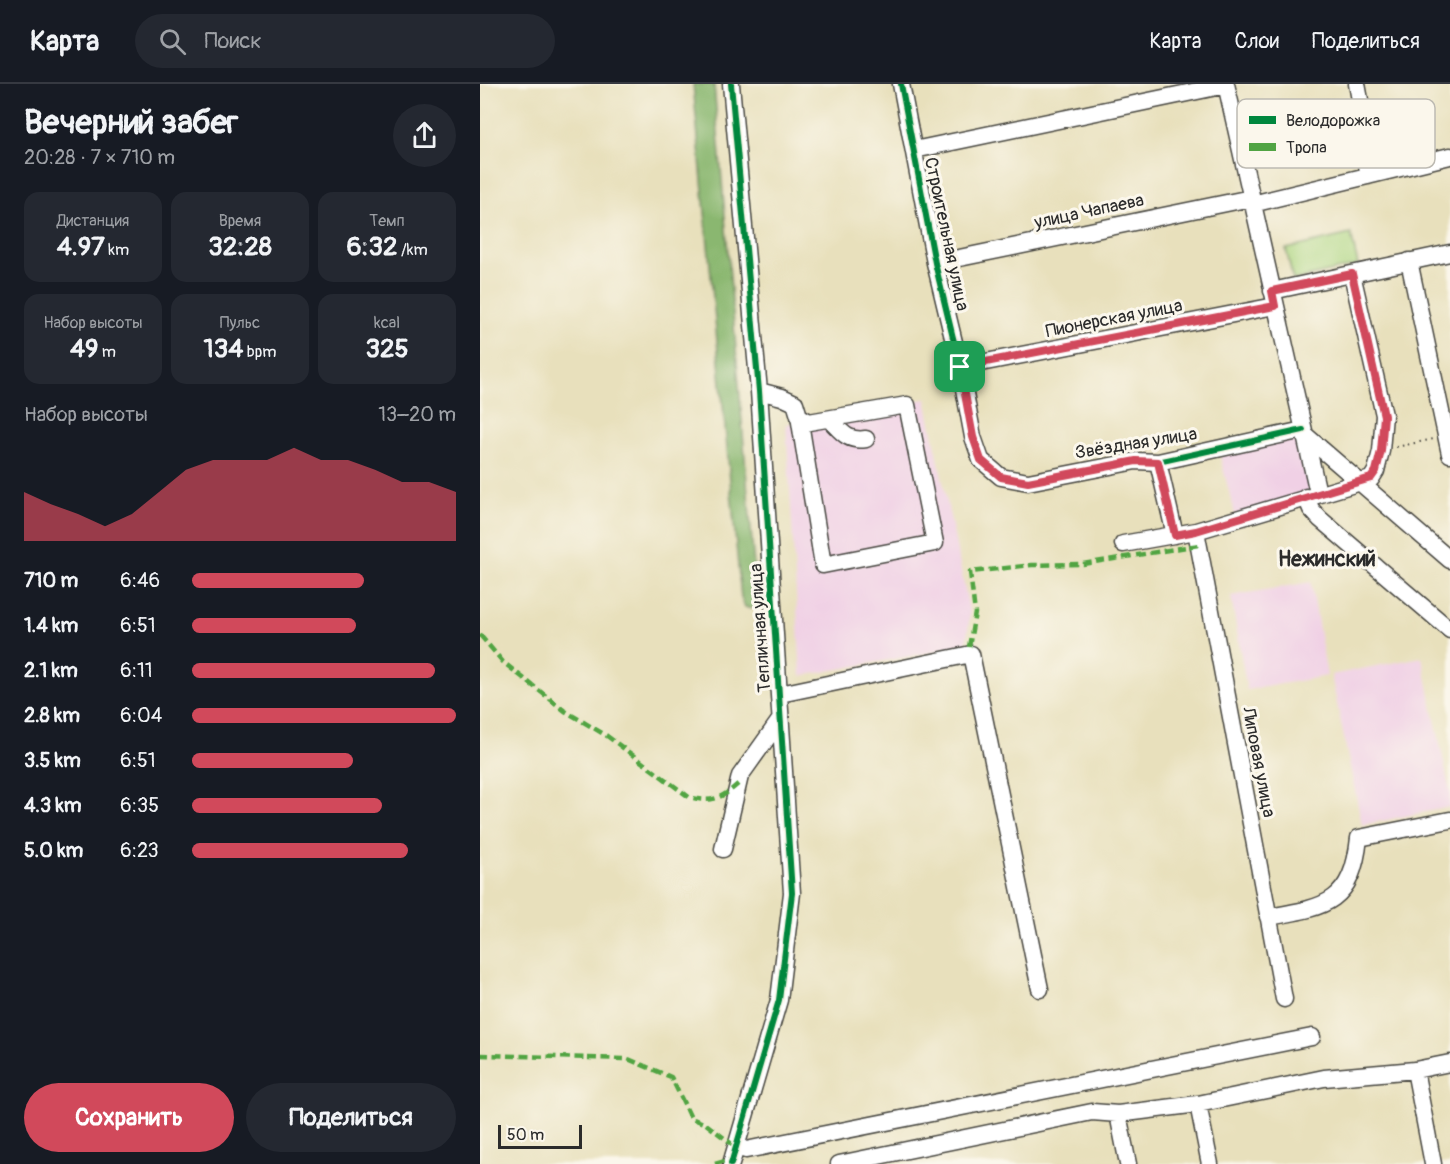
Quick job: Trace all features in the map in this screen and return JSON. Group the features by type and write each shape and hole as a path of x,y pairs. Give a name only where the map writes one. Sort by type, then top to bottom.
{"street":[{"name":"Тепличная улица","path":"731,84 759,392 792,893 779,1000 731,1164"},
{"name":"Строительная улица","path":"901,84 935,263 960,367 973,437 981,460"},
{"path":"914,150 1226,84 1237,134"},
{"path":"1357,84 1360,99"},
{"name":"улица Чапаева","path":"1435,160 1450,156"},
{"path":"1245,168 1304,432 1312,495 1311,509 1450,630"},
{"path":"1367,168 1368,176"},
{"name":"улица Чапаева","path":"935,263 1252,201 1401,168"},
{"name":"Пионерская улица","path":"960,367 1273,299 1352,274 1450,253"},
{"path":"1409,261 1447,431 1450,454"},
{"path":"1123,544 1196,531 1371,478 1376,471 1381,451 1384,416 1352,274"},
{"path":"759,392 782,397 795,403 823,565 935,543 907,405 809,422 799,416"},
{"path":"829,419 846,436 855,441 866,439"},
{"path":"1304,432 1450,561"},
{"name":"Звёздная улица","path":"981,460 1001,477 1028,482 1136,461 1158,462 1304,432"},
{"path":"1158,462 1175,535"},
{"name":"Липовая улица","path":"1196,531 1284,999"},
{"path":"780,694 971,654 1040,988"},
{"path":"723,849 740,776 780,720"},
{"path":"1268,917 1314,909 1339,896 1356,864 1359,838 1450,820"},
{"path":"736,1147 746,1150 1312,1037"},
{"path":"839,1164 859,1162 1092,1112 1118,1114 1198,1104 1324,1078 1415,1070 1450,1063"},
{"path":"1415,1070 1432,1164"},
{"path":"1198,1104 1210,1164"},
{"path":"1118,1114 1128,1164"}],"path":[{"path":"1381,451 1447,431"}],"shaded area":[{"path":"926,399 970,614 966,646 801,676 786,424"},
{"path":"1304,434 1318,493 1236,519 1220,456"},
{"path":"1311,582 1327,676 1247,690 1231,596"},
{"path":"1422,657 1450,792 1450,807 1362,825 1331,675"}],"green space":[{"path":"693,84 714,84 757,602 751,609 745,607 741,598"},
{"path":"1351,234 1358,265 1293,280 1286,249"}],"marked path":[{"path":"969,647 975,613 970,572 1032,565 1083,564 1199,545"},
{"path":"480,635 503,662 565,711 607,736 689,797 704,800 715,798 738,784"},
{"path":"480,1055 628,1059 671,1077 691,1118 706,1124 736,1147"},
{"path":"715,1164 732,1159"}],"cycle path":[{"path":"731,84 759,391 792,893 779,1000 731,1164"},
{"path":"901,84 935,263 960,367 973,437 981,460 1001,477 1028,482 1136,461 1158,462 1303,430"}],"district":[{"name":"Нежинский","path":"1327,559"}],"route":[{"path":"1352,274 1384,416 1381,451 1376,471 1371,478 1360,483 1318,493 1196,531 1175,535 1158,462 1136,461 1028,482 1001,477 981,460 973,437 960,367 1275,306 1272,291 1352,274"}]}
